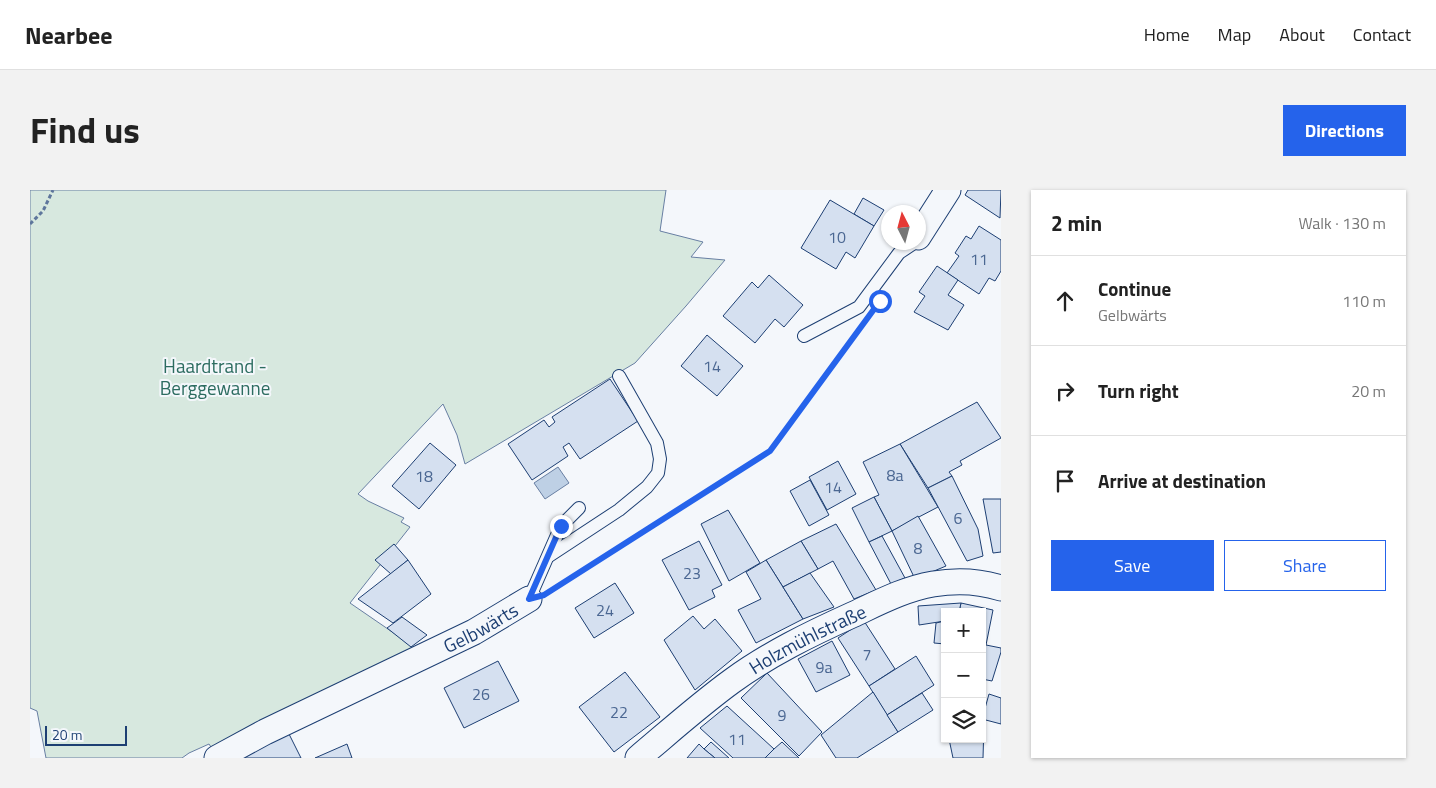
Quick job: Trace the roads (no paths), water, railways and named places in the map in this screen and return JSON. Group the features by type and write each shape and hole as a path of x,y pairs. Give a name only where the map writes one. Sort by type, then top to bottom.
{"street":[{"path":"926,225 948,190"},
{"name":"Holzmühlstraße","path":"638,758 731,681 763,659 823,628 898,594 932,584 959,581 987,583 1001,588"},
{"name":"Gelbwärts","path":"217,758 274,728 474,632 529,599"}],"lane":[{"path":"804,336 859,307 899,253 903,250"},
{"path":"549,556 619,510 647,488 658,473 660,459 657,443 618,376"},
{"path":"529,599 561,526 578,508"}],"water":[{"path":"558,467 569,483 545,499 534,483"}],"park label":[{"name":"Haardtrand - Berggewanne","path":"215,376"}]}
